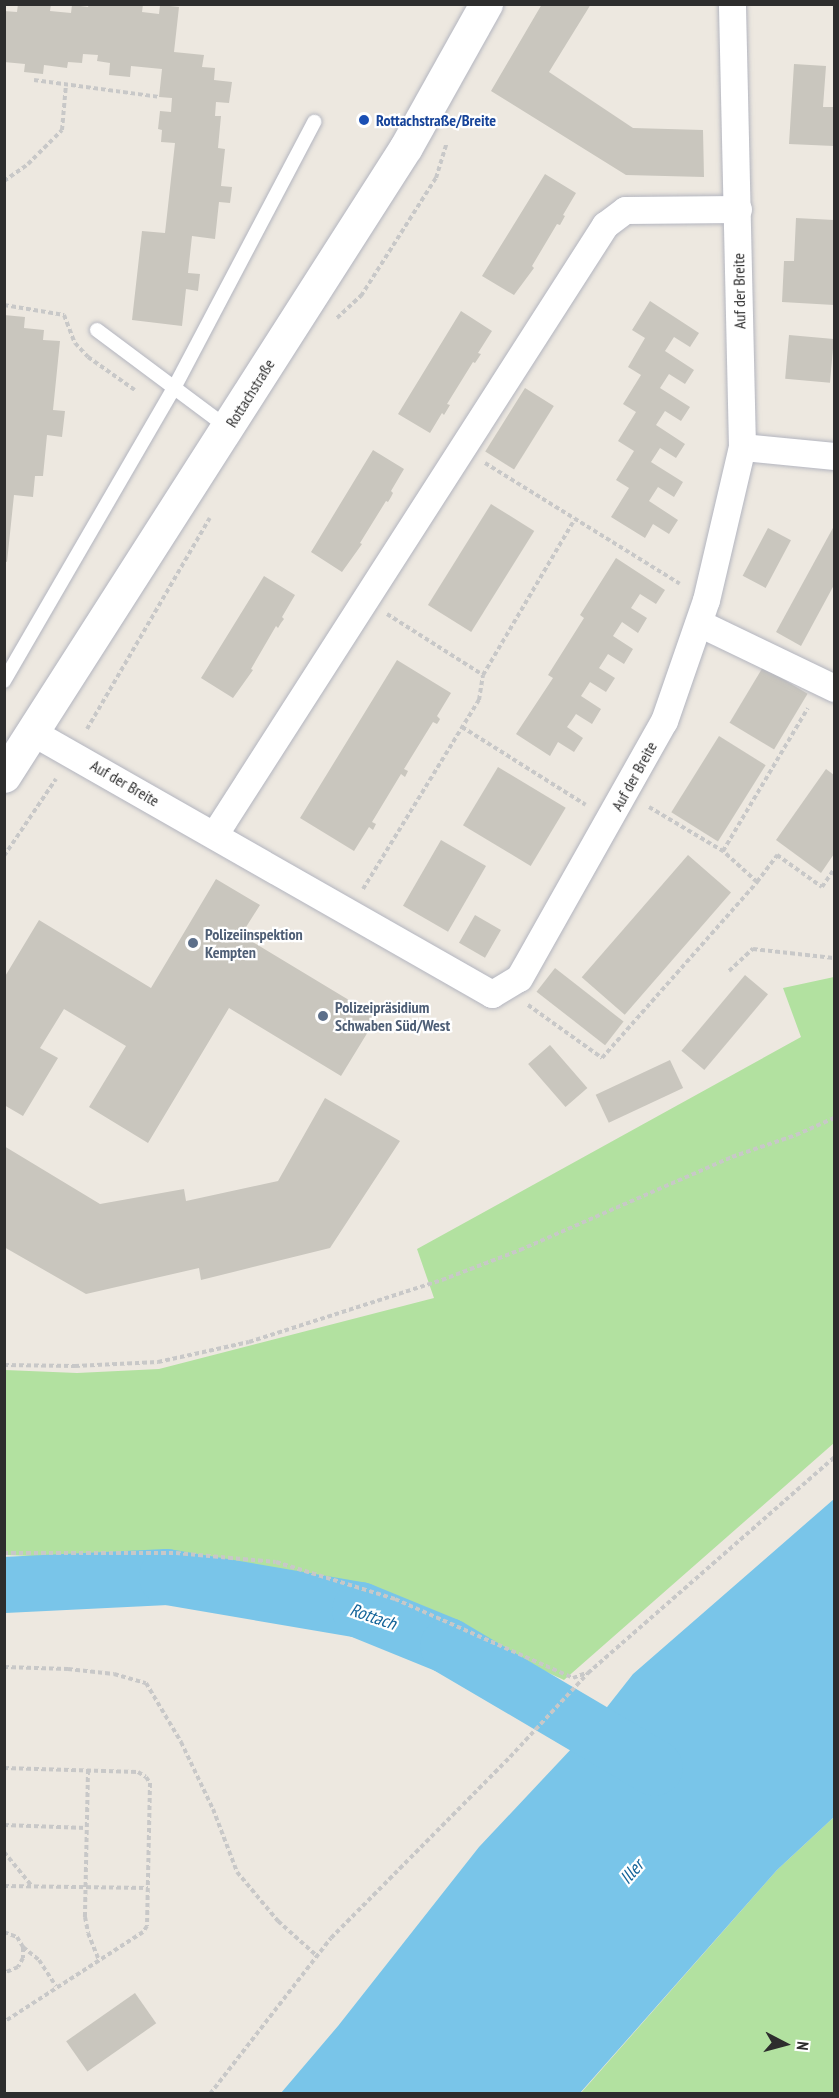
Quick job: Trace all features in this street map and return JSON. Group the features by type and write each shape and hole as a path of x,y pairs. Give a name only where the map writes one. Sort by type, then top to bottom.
{"main road":[{"name":"Rottachstraße","path":"4,776 34,733 406,147 486,4"}],"street":[{"name":"Auf der Breite","path":"34,733 74,753 492,994 519,978 610,821 664,722 702,612 742,447 732,4"},
{"path":"214,835 605,225 625,210 738,209"},
{"path":"742,447 834,456"},
{"path":"702,612 829,686"}],"lane":[{"path":"4,681 174,387 314,122"},
{"path":"97,330 228,428"}],"path":[{"path":"34,80 159,97"},
{"path":"4,181 28,164 62,130 66,84"},
{"path":"330,324 361,296 436,178 449,138"},
{"path":"462,448 575,519 702,612"},
{"path":"4,855 74,753 215,510"},
{"path":"350,911 479,699 483,675 575,519"},
{"path":"365,600 483,675"},
{"path":"723,851 829,686"},
{"path":"462,727 610,821"},
{"path":"625,793 723,851 757,882"},
{"path":"504,987 602,1058 757,882 777,855 822,887 834,869"},
{"path":"729,971 753,949 834,958"},
{"path":"4,1365 75,1366 158,1362 249,1342 442,1280 520,1250 722,1161 796,1135 834,1118"},
{"path":"210,2094 331,1938 577,1687 588,1673 834,1458"},
{"path":"4,1553 176,1553 276,1562 395,1599 573,1678 588,1673"},
{"path":"4,1667 68,1669 114,1674 146,1683 181,1742 213,1809 237,1872 278,1921 317,1956"},
{"path":"4,1768 138,1772 150,1783 147,1926 143,1932 56,1986 4,2022"},
{"path":"88,1770 84,1887 88,1933 99,1959"},
{"path":"4,1825 86,1828"},
{"path":"4,1852 31,1886"},
{"path":"4,1886 148,1888"},
{"path":"4,1932 16,1937 23,1947 39,1960 56,1986"},
{"path":"4,1973 18,1967 23,1958 23,1947"}],"green space":[{"path":"834,977 834,1443 564,1680 375,1593 173,1561 5,1555 5,1370 77,1373 159,1369 434,1298 417,1249 801,1037 783,988"},
{"path":"834,1817 834,2093 580,2094 777,1870"}],"water":[{"name":"Iller","path":"834,1499 834,1817 777,1870 580,2093 281,2093 338,2026 479,1847 589,1730 633,1674"}],"building":[{"path":"18,4 51,4 50,11 71,13 72,5 88,7 89,4 143,4 142,12 159,14 160,5 179,7 174,52 204,55 202,67 215,68 214,80 232,82 229,103 216,102 215,116 221,116 218,148 225,149 221,186 232,187 230,203 219,202 215,239 192,236 188,273 200,274 198,291 186,289 182,326 132,320 142,231 165,233 175,143 161,142 162,130 158,129 160,111 171,112 172,98 159,97 162,69 131,66 130,77 109,75 110,63 97,61 98,55 83,54 82,63 68,62 67,68 44,65 43,74 24,72 25,64 4,62 4,11 17,12"},
{"path":"542,4 591,4 549,72 633,128 703,130 704,177 626,175 491,91"},
{"path":"794,64 826,66 823,107 834,107 834,146 789,144"},
{"path":"545,174 576,193 560,225 557,224 532,266 534,268 514,295 482,276"},
{"path":"796,218 834,220 834,305 782,302 784,261 794,261"},
{"path":"650,301 699,333 690,347 674,337 665,351 694,370 685,384 669,374 660,388 690,407 681,421 665,411 656,425 685,444 676,458 660,448 651,462 683,482 674,497 658,487 649,501 678,520 669,534 653,524 645,538 611,517 629,488 616,480 634,451 618,441 636,412 623,404 641,375 628,367 645,338 632,330"},
{"path":"461,311 492,331 478,353 481,354 475,363 473,362 447,404 450,405 444,415 442,413 430,433 398,414"},
{"path":"4,315 25,317 24,328 44,330 43,340 60,341 53,410 65,411 62,437 47,435 43,476 35,476 33,497 14,495 7,562 4,561"},
{"path":"789,335 834,339 830,383 785,379"},
{"path":"525,388 554,406 514,470 485,452"},
{"path":"373,450 404,469 391,491 393,493 388,502 386,501 360,543 362,544 342,572 311,552"},
{"path":"491,504 534,531 471,632 428,605"},
{"path":"834,526 834,585 801,646 776,632"},
{"path":"768,528 791,540 766,588 743,576"},
{"path":"616,558 665,590 656,604 640,594 631,608 647,618 638,633 622,622 613,636 633,649 624,664 608,654 599,668 615,678 606,692 590,682 581,696 601,709 592,724 576,714 567,727 583,738 574,752 558,742 550,756 516,734 553,678 548,675 584,618 580,615"},
{"path":"264,576 295,595 282,617 284,619 278,628 276,626 251,669 253,670 233,698 201,678"},
{"path":"397,660 451,693 437,716 439,721 437,724 433,722 404,769 408,771 405,777 401,774 372,822 376,824 373,830 369,827 354,851 300,818"},
{"path":"763,667 808,694 774,749 730,723"},
{"path":"719,736 766,765 718,841 671,812"},
{"path":"498,767 566,808 531,866 463,825"},
{"path":"826,769 834,775 834,854 821,873 776,840"},
{"path":"441,840 486,866 448,932 403,906"},
{"path":"688,855 731,892 625,1015 582,977"},
{"path":"216,879 260,905 241,935 377,1017 341,1076 229,1008 148,1143 89,1107 126,1046 64,1009 40,1048 58,1058 23,1116 4,1105 4,978 39,920 151,988"},
{"path":"475,915 501,930 485,958 459,943"},
{"path":"555,968 624,1022 605,1045 537,992"},
{"path":"745,975 768,994 704,1070 681,1051"},
{"path":"550,1045 587,1088 566,1107 528,1064"},
{"path":"670,1060 683,1088 609,1123 596,1095"},
{"path":"325,1098 400,1141 330,1248 201,1280 199,1268 86,1294 4,1247 4,1146 100,1204 184,1189 186,1201 278,1181"},
{"path":"135,1993 156,2023 87,2071 66,2041"}],"waterway":[{"name":"Rottach","path":"4,1585 167,1577 360,1610 448,1646 655,1768"}],"place":[{"name":"Rottachstraße/Breite","path":"364,120"},
{"name":"Polizeiinspektion Kempten","path":"193,943"},
{"name":"Polizeipräsidium Schwaben Süd/West","path":"323,1016"}]}
